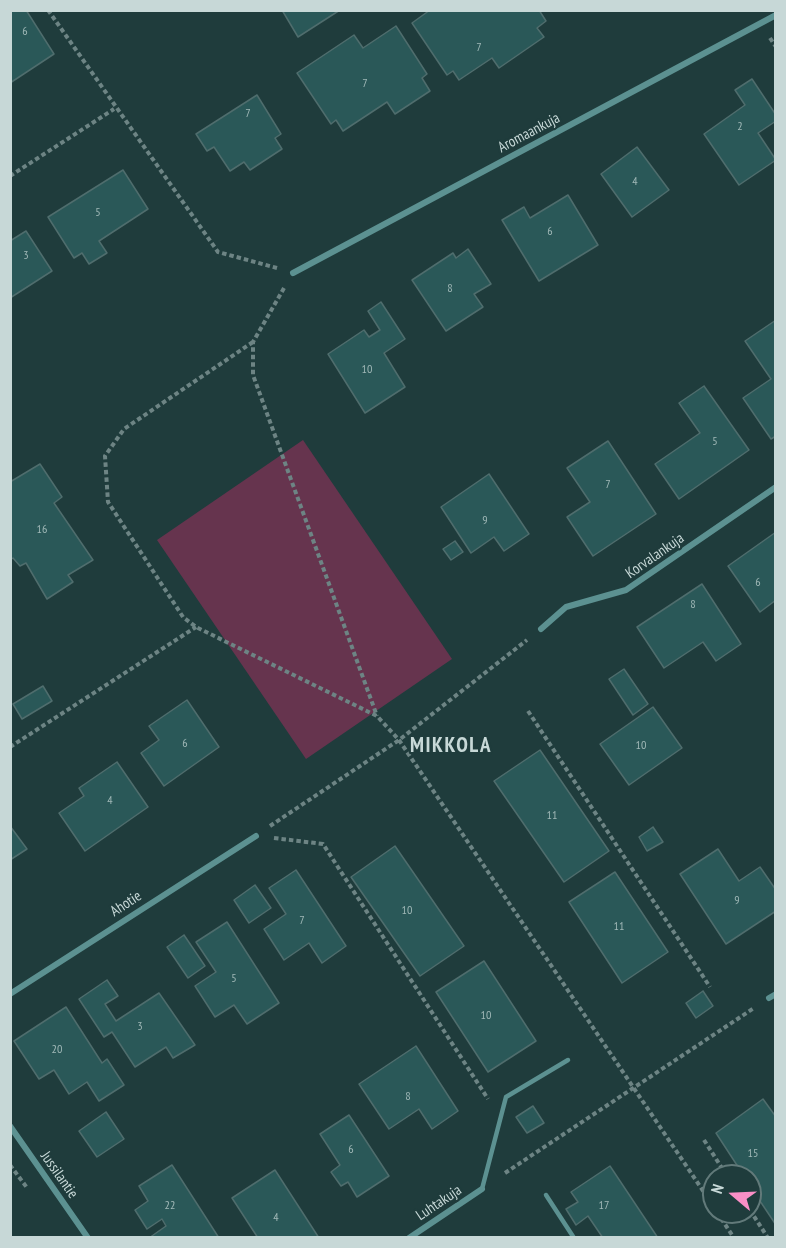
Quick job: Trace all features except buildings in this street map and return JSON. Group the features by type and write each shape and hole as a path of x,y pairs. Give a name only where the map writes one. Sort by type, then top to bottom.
{"street":[{"name":"Aromaankuja","path":"293,273 776,15"},
{"name":"Korvalankuja","path":"541,629 566,607 626,590 776,487"},
{"name":"Ahotie","path":"10,994 256,836"},
{"path":"769,998 776,994"},
{"name":"Jussilantie","path":"10,1126 88,1238"},
{"name":"Luhtakuja","path":"409,1238 482,1189"}],"lane":[{"path":"482,1189 507,1097 568,1060"},
{"path":"546,1195 574,1238"}],"path":[{"path":"48,10 114,109 218,252 293,273 253,342 124,429 105,456 108,502 183,617 196,627 377,716 399,740 702,1189"},
{"path":"10,176 114,109"},
{"path":"253,342 253,375 377,716"},
{"path":"10,747 196,627"},
{"path":"256,836 399,740 541,629"},
{"path":"528,711 710,987"},
{"path":"256,836 323,844 501,1119"},
{"path":"482,1189 769,998"},
{"path":"704,1140 719,1164"},
{"path":"725,1224 734,1238"},
{"path":"759,1224 768,1238"}],"shaded area":[{"path":"303,440 452,659 306,759 157,540"}],"district":[{"name":"MIKKOLA","path":"451,746"}]}
